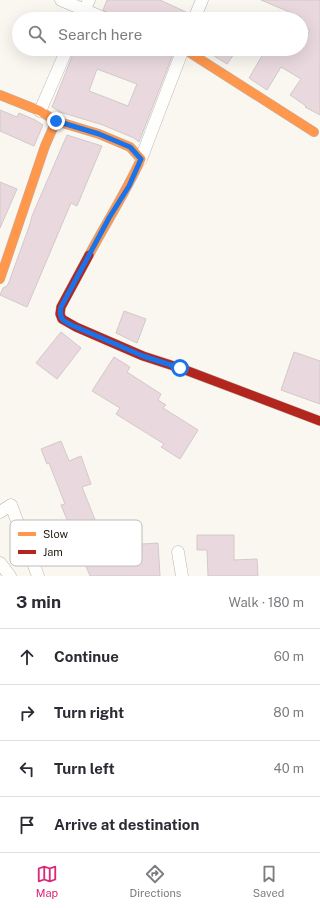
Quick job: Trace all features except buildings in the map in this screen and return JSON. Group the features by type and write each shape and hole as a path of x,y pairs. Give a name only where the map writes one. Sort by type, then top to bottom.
{"street":[{"path":"61,0 84,9"},
{"path":"197,12 202,0"},
{"path":"40,112 64,56"},
{"path":"180,56 141,159 129,186 109,218 61,307 60,314 62,319 71,325 143,356 180,368 320,420"},
{"path":"194,56 314,132"},
{"path":"0,95 40,112 56,121 99,134 130,147 141,159"},
{"path":"0,279 45,146 56,121"},
{"path":"0,512 11,505 17,520"},
{"path":"178,552 182,576"},
{"path":"0,563 10,576"},
{"path":"34,566 38,576"}],"traffic: slow":[{"path":"195,56 314,132"},
{"path":"0,95 40,111 56,121 99,134 130,147 141,159 89,255"},
{"path":"0,279 45,146 56,121"}],"traffic: jam":[{"path":"89,255 61,307 60,314 62,319 76,327 143,356 180,368 320,421"}],"route":[{"path":"56,121 99,134 130,147 141,159 129,186 109,218 61,307 60,314 62,319 67,323 143,356 180,368"}]}
